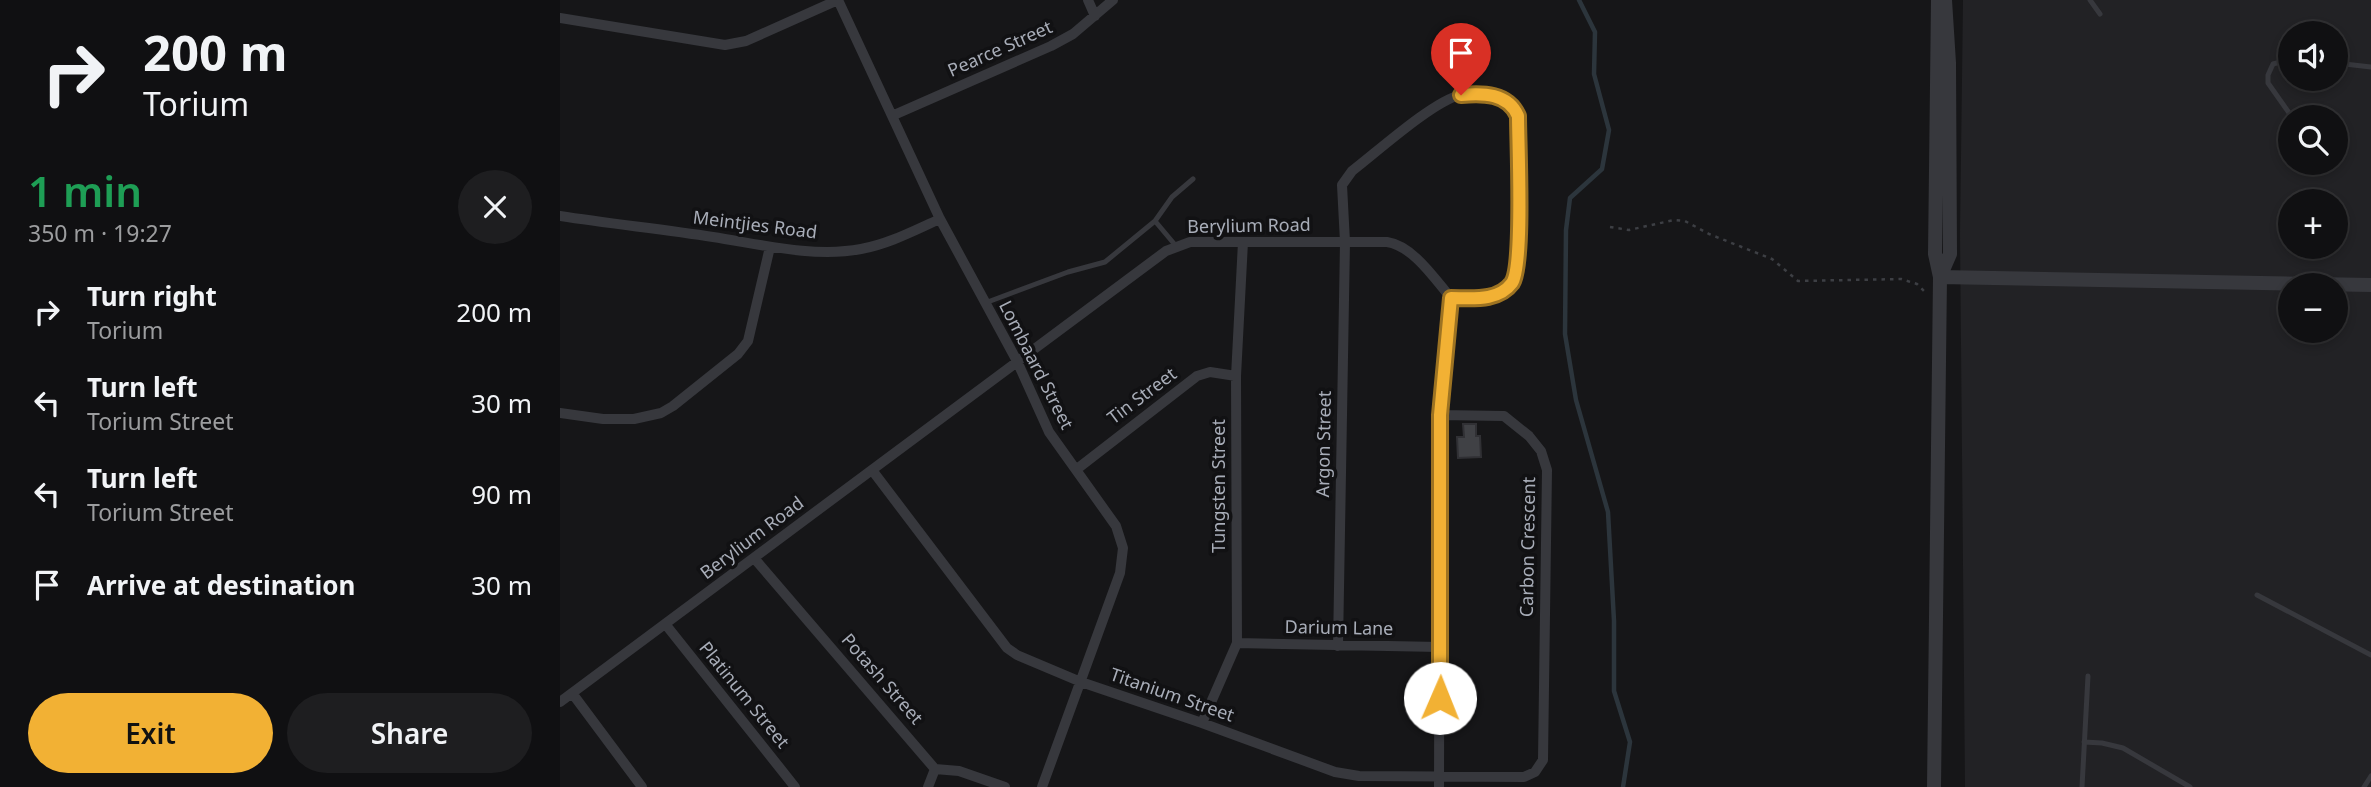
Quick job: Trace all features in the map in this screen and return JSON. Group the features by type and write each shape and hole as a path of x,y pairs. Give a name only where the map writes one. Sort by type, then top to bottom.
{"street":[{"path":"560,18 725,45 746,41 838,0"},
{"name":"Lombaard Street","path":"838,0 940,219 1017,361 1049,432 1113,520 1123,548 1120,573 1042,787"},
{"path":"1088,0 1095,16"},
{"name":"Pearce Street","path":"894,116 1051,46 1073,34 1113,0"},
{"path":"1934,787 1940,308 1940,277 1936,254 1938,0"},
{"path":"1940,277 1950,254 1949,63 1945,0"},
{"name":"Argon Street","path":"1338,646 1345,242 1342,186 1348,175 1439,104 1473,94 1500,97 1514,107 1518,116 1518,268 1512,282 1504,290 1486,298 1451,298"},
{"name":"Meintjies Road","path":"560,216 770,247 827,251 863,249 892,241 940,219"},
{"name":"Berylium Road","path":"560,702 1017,361 1176,246 1190,242 1398,244 1407,250 1451,298"},
{"name":"Tungsten Street","path":"1202,723 1237,643 1236,376 1243,242"},
{"path":"560,412 603,419 634,419 661,413 674,406 738,354 748,341 770,247"},
{"path":"1940,277 2371,285"},
{"path":"1439,781 1440,415 1451,298"},
{"name":"Tin Street","path":"1077,469 1197,376 1210,372 1236,376"},
{"name":"Carbon Crescent","path":"1440,415 1504,416 1529,436 1541,451 1547,470 1543,760"},
{"name":"Titanium Street","path":"872,470 1007,648 1017,655 1081,682 1346,775 1439,781 1524,777 1535,772 1543,760"},
{"name":"Potash Street","path":"754,558 935,769"},
{"name":"Platinum Street","path":"666,625 795,787"},
{"name":"Darium Lane","path":"1237,643 1440,646"},
{"path":"572,693 642,787"},
{"path":"928,787 935,769 959,771 1005,787"}],"lane":[{"path":"2090,0 2100,14"},
{"path":"2278,63 2273,64 2268,83 2284,105"},
{"path":"2348,64 2371,67"},
{"path":"985,303 1068,272 1105,262 1155,221 1172,197 1193,179"},
{"path":"1155,221 1176,246"},
{"path":"2257,595 2371,655"},
{"path":"2082,787 2088,676"},
{"path":"2084,742 2123,748 2190,787"},
{"path":"2364,787 2371,776"}],"path":[{"path":"1610,227 1629,230 1650,224 1685,220 1709,234 1772,259 1798,281 1869,278 1910,280 1940,308"}],"shaded area":[{"path":"1963,0 2371,0 2371,787 1965,787 1960,234"}],"building":[{"path":"1463,424 1476,424 1476,436 1480,436 1481,457 1458,458 1457,437 1464,437"}],"waterway":[{"path":"1579,0 1595,32 1594,74 1609,130 1602,169 1570,198 1566,230 1565,334 1576,400 1608,512 1614,621 1614,691 1630,742 1623,787"}],"route":[{"path":"1440,698 1440,415 1451,298 1486,298 1504,290 1512,282 1518,268 1519,243 1518,116 1514,107 1500,97 1485,94 1461,95"}]}
